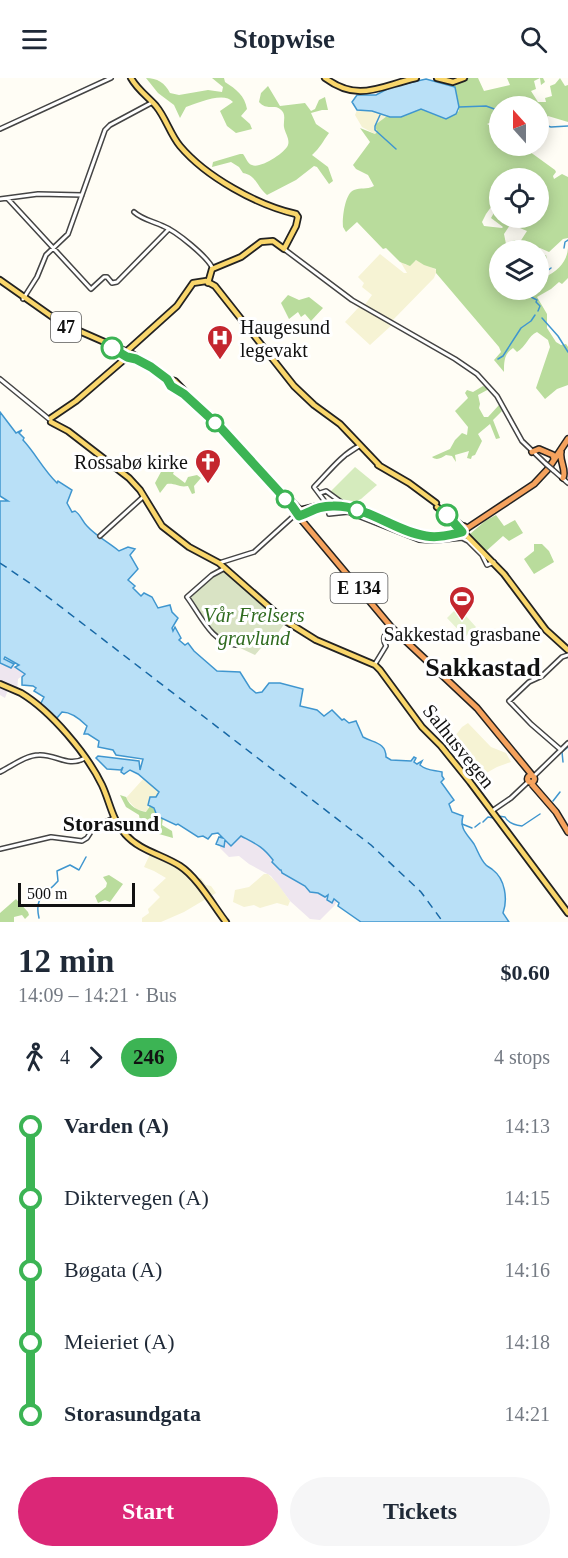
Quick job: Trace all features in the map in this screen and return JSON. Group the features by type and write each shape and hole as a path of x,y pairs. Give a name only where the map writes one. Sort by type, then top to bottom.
{"highway":[{"path":"549,468 568,439"},
{"path":"533,452 536,449 550,453 557,452 562,447"},
{"path":"562,447 560,457 564,475"},
{"path":"550,453 554,459"},
{"path":"299,514 338,503 418,534 431,537 446,536 483,519 526,490 556,463 564,475"},
{"name":"E 134","path":"299,514 388,626 481,712 504,740 568,831"},
{"name":"E 134","path":"299,514 391,629"}],"main road":[{"path":"131,78 153,102 178,143 202,166 236,189 275,208 298,216 296,226 284,249 273,241 263,241 241,257 212,267 208,282"},
{"path":"325,78 343,88 366,92 416,78"},
{"path":"437,78 451,82 464,78"},
{"name":"47","path":"0,282 58,324 127,354 151,367 173,383 215,420 299,514"},
{"path":"52,421 57,413 122,362 133,344 177,306 193,283 208,282 216,288 294,386 347,432 359,448 379,465 409,483 455,521 494,562 546,630 568,650"},
{"name":"Salhusvegen","path":"52,421 129,478 143,496 157,521 165,529 189,547 219,563 281,618 316,640 375,665 388,679 422,727 444,749 568,913"},
{"path":"0,684 20,693 38,707 85,758 103,787 114,818 122,832 136,844 185,869 226,922"}],"street":[{"path":"0,129 111,78"},
{"path":"23,298 37,277 46,255 67,235 105,130 153,102"},
{"path":"0,199 31,194 82,195"},
{"path":"8,199 91,290 104,277 112,283 117,282 169,229"},
{"path":"134,212 143,219 169,229 212,267"},
{"path":"284,249 342,293 455,359 480,377 497,396 517,432 533,452 549,468 564,475"},
{"name":"Salhusvegen","path":"0,379 52,421"},
{"path":"359,448 349,453 314,487 327,505 329,514 348,512 419,540 462,538 482,555 487,565 494,562"},
{"path":"349,453 359,448"},
{"path":"320,493 326,491 338,503"},
{"path":"100,536 143,496"},
{"path":"219,563 252,553 299,514"},
{"path":"225,568 212,574 187,597 218,639 226,644 236,645"},
{"path":"375,665 386,646 383,638 391,629"},
{"path":"561,750 509,701 529,682 544,675 562,657 568,655"},
{"path":"492,811 511,798 568,743"},
{"path":"0,772 36,755 46,755 72,762 85,758"},
{"path":"0,849 8,849 32,840 51,837 82,841 87,838 94,827 114,818"}],"shaded area":[{"path":"357,110 372,111 387,116 375,126 377,132 375,134 362,127 355,115"},
{"path":"380,254 404,273 407,273 400,261 406,265 417,260 437,270 434,278 391,322 393,324 370,345 345,322 359,307 364,306 372,295 362,287 364,283 358,277"},
{"path":"0,663 11,668 13,666 25,674 18,679 17,692 8,690 5,698 0,695"},
{"path":"468,723 491,747 506,753 511,762 479,777 463,755 469,751 455,736"},
{"path":"144,778 160,792 156,797 151,798 147,812 136,809 126,798"},
{"path":"241,836 263,847 283,873 305,886 309,892 328,895 328,900 331,902 334,899 337,901 335,905 320,920 310,919 290,901 271,876 239,856 229,857 220,848 220,846 223,847 225,840"},
{"path":"151,852 173,862 195,880 201,878 216,893 184,912 161,922 142,922 142,918 149,913 148,909 160,897 153,890 166,878 144,867"},
{"path":"264,874 268,874 277,883 290,901 288,906 277,903 260,908 254,905 244,907 233,902 235,890 249,887"}],"green space":[{"path":"146,78 157,80 166,86 170,93 179,95 208,90 222,92 223,87 212,78 224,78 225,82 244,100 247,109 241,116 252,129 236,133 227,126 220,111 233,102 224,98 211,99 186,107 180,118 174,105 158,93"},
{"path":"465,78 478,78 484,91 510,85 507,78 540,78 534,81 536,89 531,91 534,96 489,96 489,123 487,124 489,125 489,156 536,156 555,170 554,179 562,174 568,177 568,238 563,239 549,252 549,240 521,240 527,231 520,228 549,228 549,168 489,168 489,210 482,222 489,228 508,228 504,234 505,240 489,240 489,300 539,300 547,314 547,328 556,342 561,345 566,344 568,347 568,385 557,389 545,399 536,388 550,347 548,340 537,332 517,352 513,348 510,350 504,362 504,372 494,360 501,352 499,347 436,273 436,269 416,260 410,266 400,262 386,248 383,249 357,222 346,232 343,227 345,206 351,192 374,186 368,175 353,165 370,142 360,128 375,134 377,132 375,125 387,116 401,117 420,109 446,119 459,111 454,86"},
{"path":"560,78 565,86 568,85 568,122 549,116 549,97 552,96 550,86"},
{"path":"268,86 280,106 305,103 311,111 315,109 319,100 325,97 328,110 311,113 316,124 329,133 312,155 328,167 333,181 329,184 314,166 296,180 267,195 254,179 231,162 212,167 213,162 240,154 243,154 251,164 261,165 272,160 286,148 288,140 282,111 259,102 261,93"},
{"path":"568,248 568,278 549,290 549,275 561,266"},
{"path":"288,295 299,300 309,297 323,308 311,321 305,314 301,317 298,312 289,319 281,303"},
{"path":"483,386 489,389 478,395 479,408 484,417 488,417 499,405 502,411 493,420 500,438 496,439 490,424 478,434 482,441 471,459 467,458 469,451 455,455 456,462 452,456 446,455 437,459 432,457 450,449 462,433 467,435 468,427 455,411 468,398 465,393 467,390 473,392"},
{"path":"161,455 166,463 175,469 173,474 185,483 188,477 197,475 201,478 194,486 195,493 192,494 188,486 167,484 160,493 155,483 162,470 158,460 155,459"},
{"path":"355,467 377,485 361,499 349,504 330,492"},
{"path":"496,515 504,526 515,520 523,533 509,541 503,536 484,553 470,534"},
{"path":"534,544 542,544 549,551 554,562 534,574 524,559 534,551"},
{"name":"Vår Frelsers gravlund","path":"225,570 285,623 267,648 261,648 255,655 238,647 237,644 224,641 217,635 189,598 216,574"},
{"name":"Sakkestad grasbane","path":"458,607 476,627 465,637 447,618"},
{"path":"120,795 126,797 132,806 140,810 146,812 150,806 153,807 157,816 163,819 162,825 172,831 173,838 159,834 144,818 140,821 139,815 126,807"},
{"path":"109,875 123,884 110,902 105,900 98,903 95,896 106,887 107,883 103,877"},
{"path":"16,899 29,915 25,919 22,915 14,917 14,922 0,922 0,913"}],"water":[{"path":"426,79 455,87 459,107 456,114 446,119 421,109 401,117 390,117 372,111 357,110 352,102 357,95 376,95 391,87"},
{"path":"0,412 16,433 22,430 19,433 24,438 23,440 57,483 58,481 72,490 67,503 72,512 75,511 91,530 119,551 128,547 135,549 130,555 138,569 128,580 141,596 144,593 152,597 158,608 170,605 172,612 178,618 172,628 173,631 175,627 181,638 179,640 185,645 188,643 217,671 240,672 256,693 262,692 269,683 280,683 303,689 300,706 317,710 324,716 332,710 342,720 349,723 356,721 363,737 384,748 386,757 391,760 411,761 414,757 416,758 414,762 417,764 422,761 420,765 423,767 442,772 444,779 441,782 454,800 449,804 452,812 463,816 462,825 465,832 484,863 497,874 503,884 505,896 503,913 509,922 361,922 338,906 339,903 334,899 332,903 327,900 328,895 325,897 310,892 305,886 282,873 265,851 255,843 241,836 231,846 225,840 224,847 216,844 219,837 223,838 218,833 212,834 208,839 203,836 198,837 178,824 157,816 154,808 148,805 150,797 156,797 159,792 138,774 130,770 124,774 121,772 123,767 121,770 107,769 96,758 98,756 139,761 140,770 143,759 116,755 113,750 98,747 99,741 84,734 87,726 79,718 62,712 57,718 40,705 44,697 34,691 36,688 33,686 22,685 22,677 25,674 15,667 19,665 5,657 4,659 14,664 11,668 0,663 0,501 8,501 0,496"}],"waterway":[{"path":"459,107 489,107"},
{"path":"380,115 375,130 396,149"},
{"path":"549,126 568,126"},
{"path":"564,248 568,240"},
{"path":"537,300 540,306 538,311"},
{"path":"498,359 503,356 521,328 535,315"},
{"path":"542,318 568,352"},
{"path":"563,762 562,752 568,747"},
{"path":"553,801 560,792"},
{"path":"498,816 522,826 540,814"},
{"path":"483,822 488,817 494,818"},
{"path":"475,827 480,823"},
{"path":"462,824 472,828"},
{"path":"39,918 39,901 58,881 57,871 70,865 79,870 86,857"}],"ferry route":[{"path":"0,563 31,584 371,845 421,892 443,922"}],"bus line":[{"name":"246","path":"112,348 151,367 196,405 220,427 299,516 314,508 340,506 359,511 413,533 431,537 462,532 455,521 447,515"}],"place":[{"name":"Haugesund legevakt","path":"220,361"},
{"name":"Rossabø kirke","path":"208,485"},
{"name":"Sakkestad grasbane","path":"462,622"}],"district":[{"name":"Sakkastad","path":"483,667"},
{"name":"Storasund","path":"111,823"}]}
